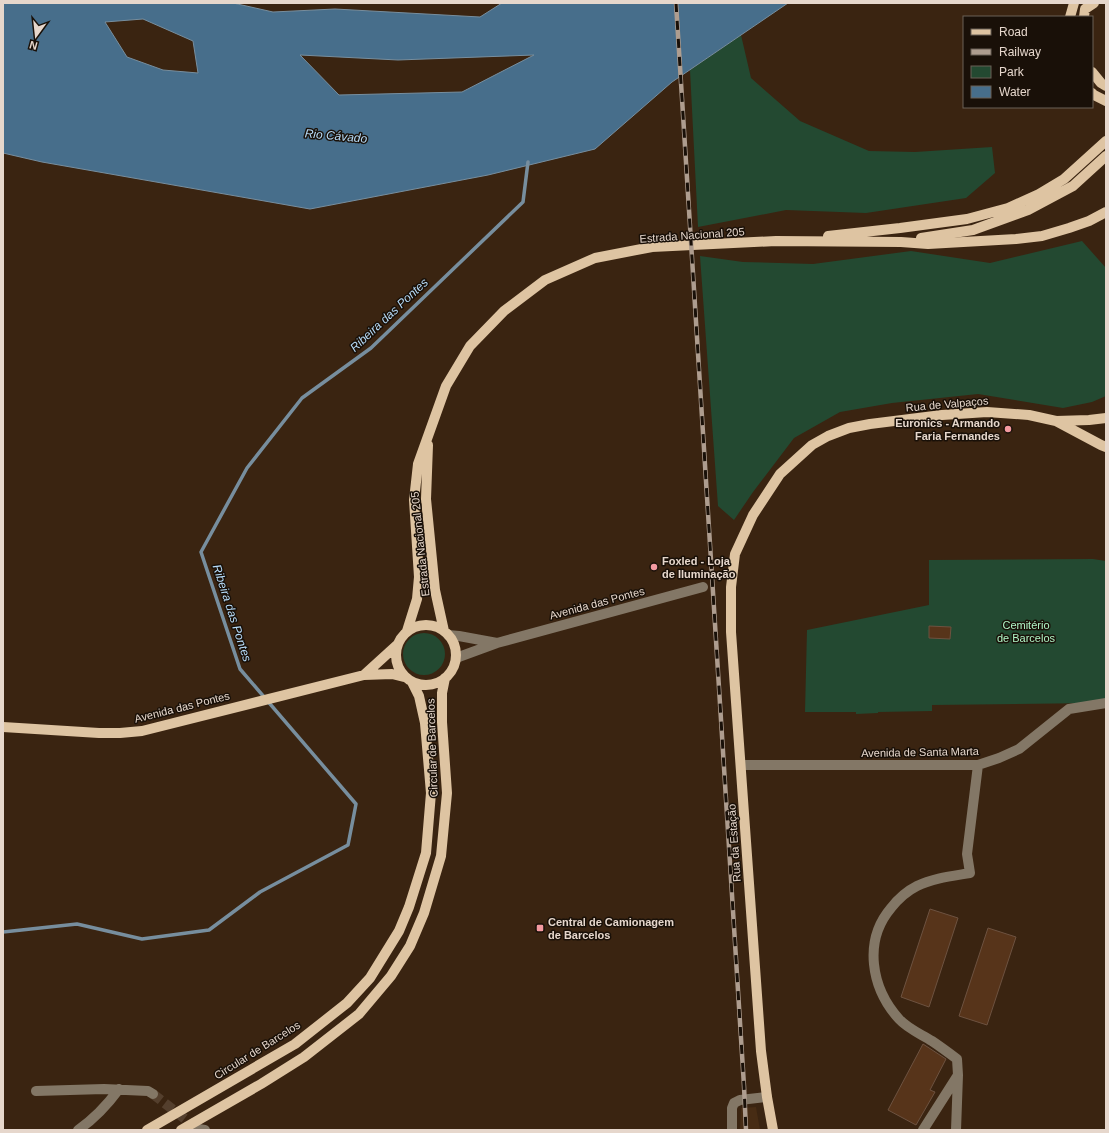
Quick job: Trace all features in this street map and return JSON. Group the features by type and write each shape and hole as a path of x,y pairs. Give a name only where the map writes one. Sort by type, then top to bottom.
{"main road":[{"path":"1070,16 1074,3"},
{"path":"1084,16 1086,9 1094,3"},
{"path":"1093,73 1103,84"},
{"path":"1093,94 1106,101"},
{"name":"Estrada Nacional 205","path":"407,631 417,599 419,577 414,500 418,464 446,386 470,346 504,311 545,280 596,258 652,247 776,241 960,220 1008,208 1039,194 1064,180 1106,141"},
{"path":"901,242 973,230 1028,210 1073,186 1106,156"},
{"path":"901,242 928,244 1042,236 1088,221 1106,212"},
{"name":"Estrada Nacional 205","path":"776,241 901,242"},
{"name":"Rua de Valpaços","path":"735,554 753,515 780,474 812,445 828,436 849,428 942,415 987,412 1029,415 1056,421 1106,418"},
{"name":"Rua de Valpaços","path":"1056,421 1095,442 1106,446"},
{"name":"Estrada Nacional 205","path":"429,430 426,499 435,590 446,633"},
{"name":"Rua da Estação","path":"735,554 731,587 731,632 761,1051 773,1130"},
{"path":"423,625 432,626 446,633 452,640 456,658 454,666 445,678 438,683 420,685 408,679 399,670 395,653 401,637 407,631 423,625"},
{"name":"Avenida das Pontes","path":"364,675 397,645"},
{"name":"Avenida das Pontes","path":"3,727 120,734 142,731 240,705 364,675 392,674 408,679"},
{"name":"Circular de Barcelos","path":"181,1130 261,1084 304,1057 359,1014 391,976 410,946 424,913 441,856 447,793 442,722 442,693 445,678"},
{"name":"Circular de Barcelos","path":"147,1130 295,1044 347,1003 370,978 396,937 409,907 426,853 431,793 426,723 420,696 408,679"}],"street":[{"name":"Avenida das Pontes","path":"456,658 497,643 703,587"},
{"name":"Avenida das Pontes","path":"446,633 497,643"},
{"name":"Avenida de Santa Marta","path":"741,765 978,765 1000,758 1019,749 1069,709 1106,703"},
{"path":"956,1130 958,1076 957,1060 900,1020 881,991 873,961 877,934 885,914 899,898 916,886 936,879 970,873 967,854 978,765"},
{"path":"923,1130 958,1076"},
{"path":"36,1091 104,1089 148,1091 153,1094"},
{"path":"78,1130 98,1113 120,1090"},
{"path":"732,1130 732,1108 734,1103 738,1100 767,1097"}],"shaded area":[{"path":"756,1107 760,1130 740,1130 741,1108"}],"green space":[{"path":"741,35 751,78 800,121 869,151 915,152 992,147 995,173 966,198 866,213 786,210 698,227 690,70"},
{"path":"1082,241 1106,268 1106,396 1092,402 1063,408 978,394 892,403 840,412 794,438 753,492 734,520 718,506 700,256 743,262 813,264 911,251 990,263"},
{"name":"Cemitério de Barcelos","path":"1093,559 1106,561 1106,701 1095,703 932,705 932,711 856,714 856,712 805,712 807,630 929,605 929,560"},
{"path":"420,633 428,633 439,639 445,650 445,658 439,669 428,675 420,675 409,669 403,658 403,650 409,639"}],"water":[{"name":"Rio Cávado","path":"3,3 233,3 273,12 335,9 480,17 502,3 788,3 672,82 595,149 488,175 310,209 42,162 3,153","holes":["143,19 193,41 198,73 163,70 127,57 105,22","300,55 398,60 534,55 462,92 339,95"]}],"building":[{"path":"929,626 951,627 950,639 929,638"},
{"path":"930,909 958,918 929,1007 901,997"},
{"path":"988,928 1016,937 987,1025 959,1016"},
{"path":"923,1044 946,1059 930,1090 935,1092 916,1125 888,1110"}],"waterway":[{"name":"Ribeira das Pontes","path":"3,932 77,924 142,939 209,930 260,892 348,845 356,804 240,669 201,552 247,468 302,398 371,348 523,202 528,162"}],"tunnel":[{"path":"153,1094 198,1129"}],"railway":[{"path":"676,3 746,1130"}],"place":[{"name":"Euronics - Armando Faria Fernandes","path":"1008,429"},
{"name":"Foxled - Loja de Iluminação","path":"654,567"},
{"name":"Central de Camionagem de Barcelos","path":"540,928"}]}
